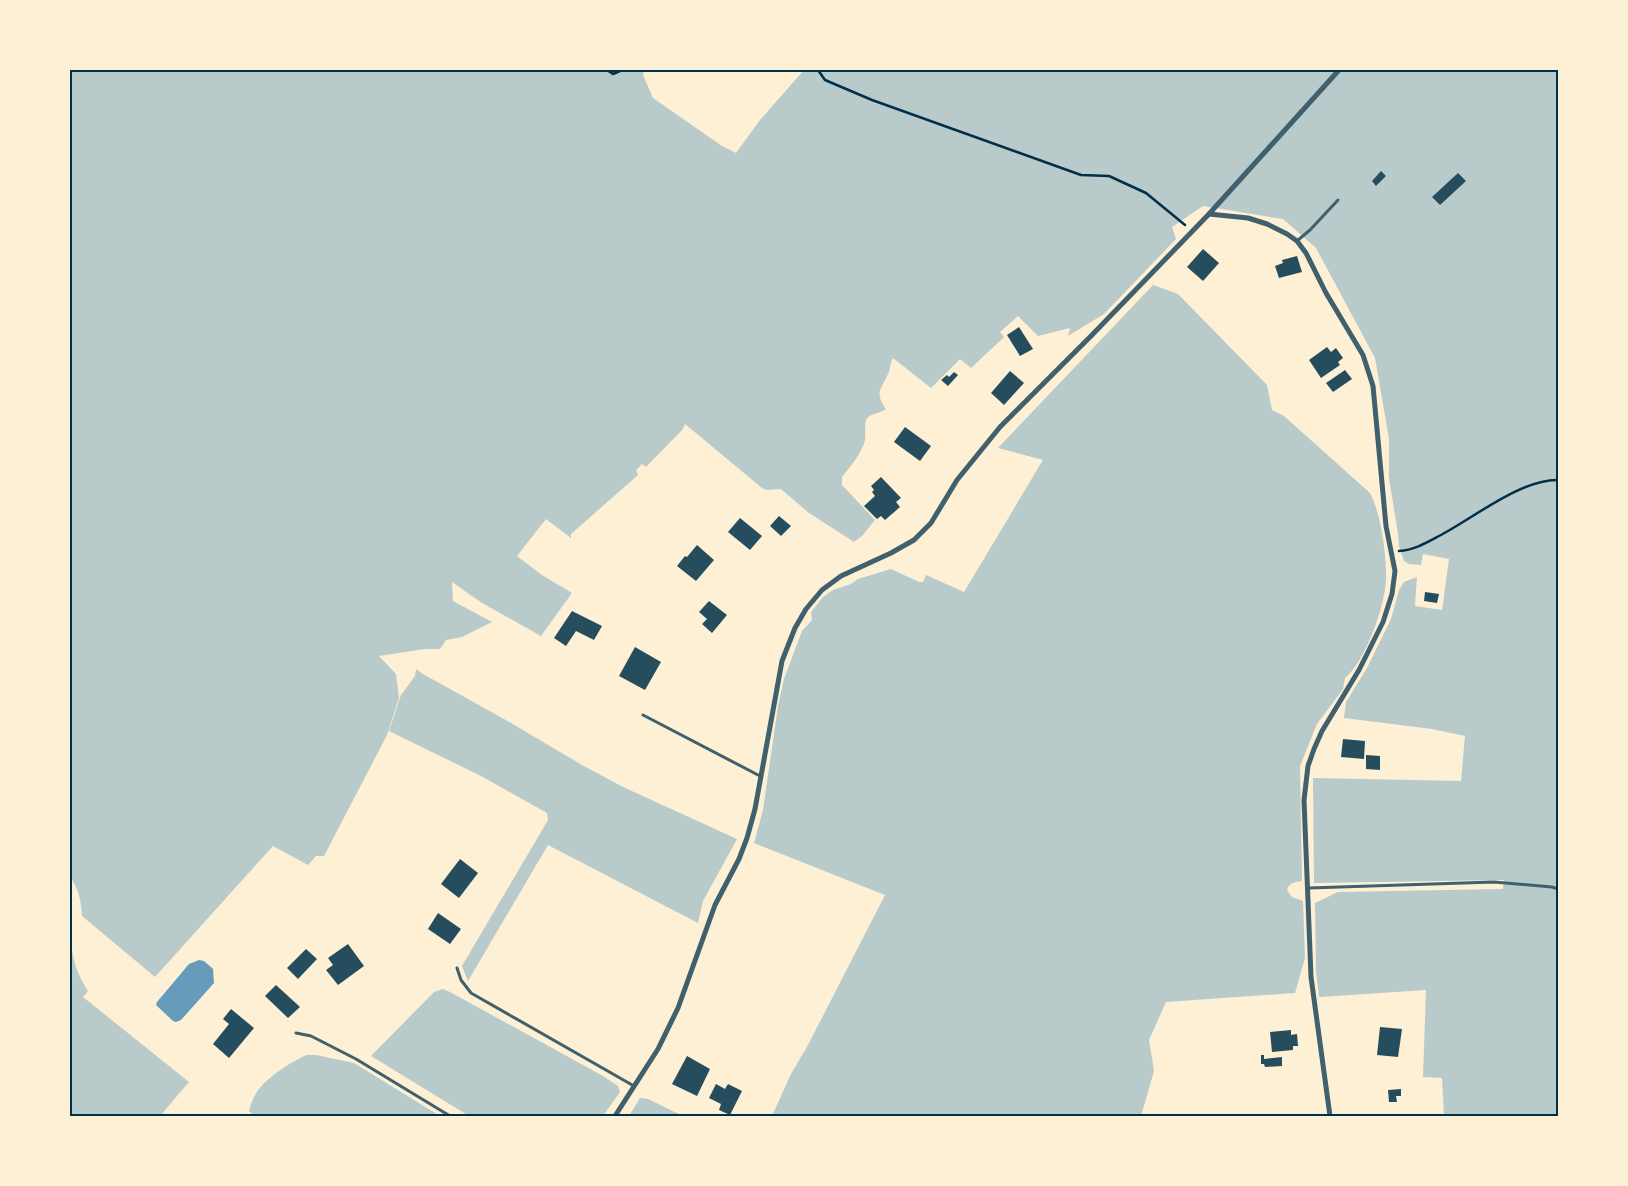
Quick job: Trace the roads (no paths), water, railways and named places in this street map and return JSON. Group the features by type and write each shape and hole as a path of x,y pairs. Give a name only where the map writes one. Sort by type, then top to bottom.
{"street":[{"path":"615,1116 658,1049 678,1008 715,906 739,859 755,809 782,661 795,628 806,609 822,590 841,576 914,540 930,522 956,480 1000,427 1209,214 1338,70"},
{"path":"1209,214 1248,218 1267,224 1297,241 1306,253 1326,293 1363,355 1374,386 1386,526 1395,571 1392,594 1383,622 1359,670 1322,731 1308,766 1304,800 1309,888 1311,977 1330,1116"}],"lane":[{"path":"1297,241 1338,200"},
{"path":"643,715 760,776"},
{"path":"1309,888 1494,882 1558,889"},
{"path":"457,968 462,980 471,993 635,1086"},
{"path":"296,1033 310,1036 356,1060 450,1116"}],"water":[{"path":"199,960 204,961 213,969 214,983 181,1020 173,1021 156,1005 157,1002 189,964"}]}
